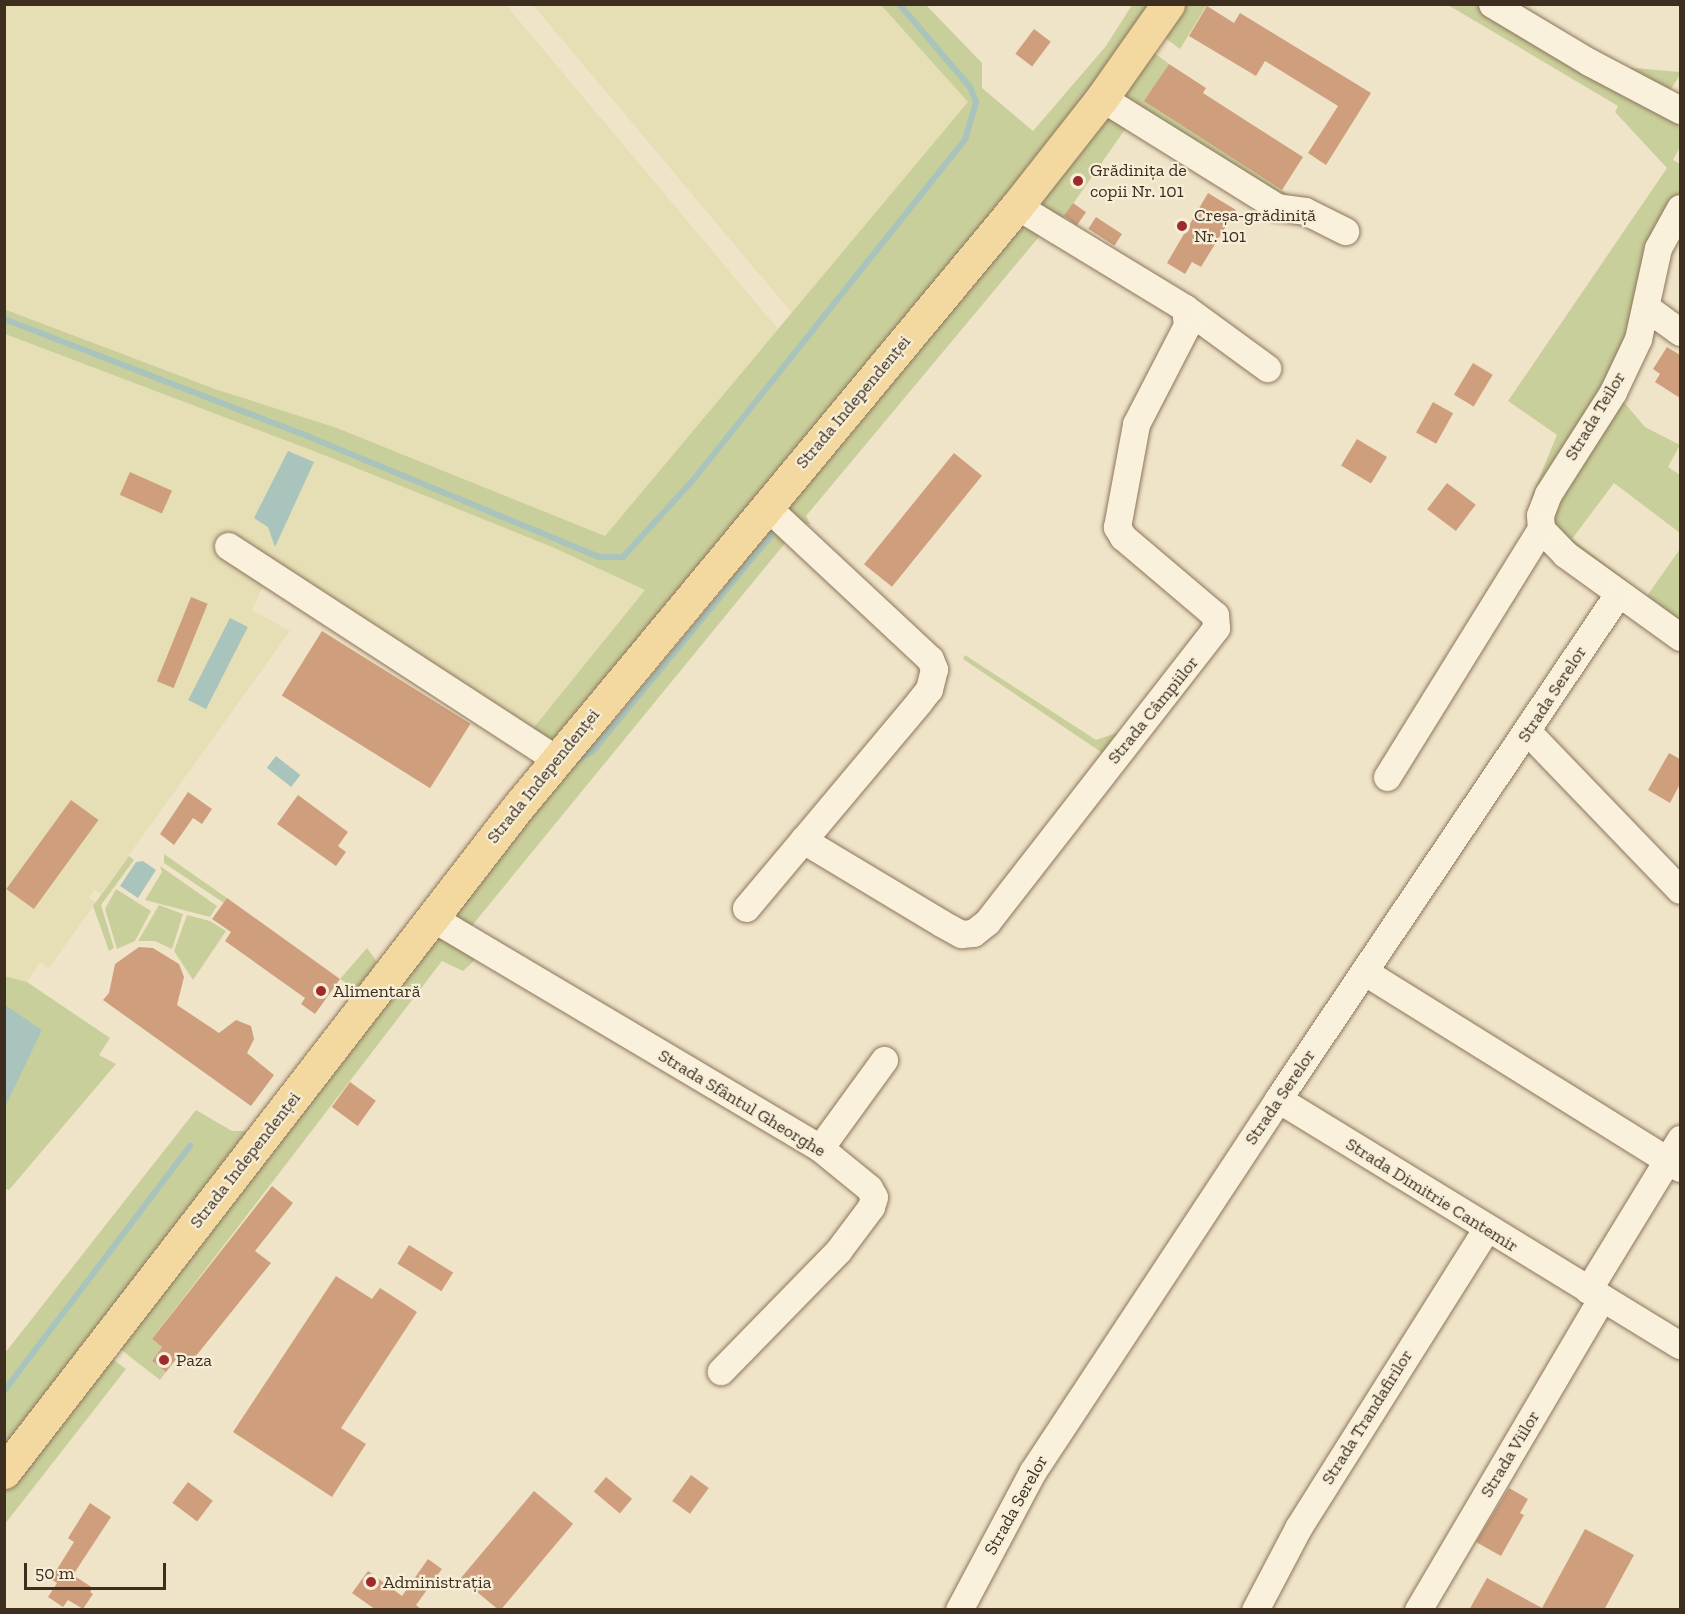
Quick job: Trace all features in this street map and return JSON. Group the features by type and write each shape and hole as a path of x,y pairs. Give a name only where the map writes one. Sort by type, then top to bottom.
{"main road":[{"name":"Strada Independenței","path":"4,1472 556,759 1017,206 1102,98 1167,4"}],"street":[{"path":"1492,4 1589,62 1680,110"},
{"path":"1102,98 1277,207 1305,211 1345,231"},
{"path":"1017,206 1185,308 1267,368"},
{"name":"Strada Teilor","path":"1541,529 1540,515 1548,494 1613,392 1638,339 1647,308 1658,248 1680,208"},
{"name":"Strada Câmpiilor","path":"802,840 961,934 973,933 987,922 1212,637 1215,615 1123,537 1117,527 1136,424 1187,325 1185,308"},
{"path":"1647,308 1680,332"},
{"path":"746,908 924,696 934,669 930,659 766,506"},
{"path":"1387,777 1541,529 1565,554 1680,637"},
{"path":"228,546 556,759"},
{"name":"Strada Serelor","path":"959,1610 1033,1471 1278,1099 1528,732 1618,594"},
{"path":"1528,732 1680,890"},
{"name":"Strada Sfântul Gheorghe","path":"432,917 819,1148 869,1188 874,1197 871,1207 838,1251 720,1371"},
{"path":"1365,972 1676,1155 1595,1294"},
{"path":"819,1148 884,1060"},
{"name":"Strada Dimitrie Cantemir","path":"1278,1099 1486,1229 1680,1345"},
{"name":"Strada Trandafirilor","path":"1254,1610 1298,1528 1486,1229"},
{"name":"Strada Viilor","path":"1418,1610 1595,1294"}],"shaded area":[{"path":"4,5 506,5 778,329 605,536 337,428 215,389 5,309"},
{"path":"533,5 881,5 969,102 792,313"},
{"path":"4,334 324,455 552,547 646,590 531,731 272,567 252,610 290,631 101,894 94,890 89,898 96,902 49,968 40,962 27,982 5,976"}],"green space":[{"path":"881,5 926,5 982,63 982,88 1033,131 1106,46 1132,5 1159,5 1096,93 551,742 531,731 645,590 552,547 324,455 5,334 4,309 215,389 337,428 605,536 968,102"},
{"path":"1179,5 1207,5 1180,49 1160,34"},
{"path":"1448,5 1479,5 1674,118 1680,129 1680,147 1673,160 1680,164 1680,193 1640,266 1635,316 1612,374 1537,499 1530,500 1557,435 1508,401 1667,168 1615,112 1618,106"},
{"path":"1148,48 1169,64 1145,101 1300,202 1280,203 1112,100"},
{"path":"1623,67 1680,72 1680,75 1668,93"},
{"path":"1105,109 1126,128 1061,221 1032,204"},
{"path":"1019,220 1043,232 806,516 810,524 799,524 778,505"},
{"path":"1622,400 1645,427 1680,445 1668,467 1680,475 1680,533 1614,483 1572,539 1647,596 1680,549 1680,629 1556,538 1549,506"},
{"path":"765,522 786,542 470,928 449,911 600,716 614,727 732,587 718,575"},
{"path":"965,655 1096,740 1128,729 1107,756 963,659"},
{"path":"164,854 227,898 224,903 164,863"},
{"path":"129,856 134,860 101,905 114,948 109,951 93,906"},
{"path":"160,866 217,906 210,917 145,900 162,872"},
{"path":"116,889 151,911 135,941 117,949 105,909"},
{"path":"159,905 183,914 172,949 155,941 138,941"},
{"path":"187,915 210,921 226,931 193,980 174,951"},
{"path":"436,929 480,955 463,971 442,961 152,1339 162,1347 152,1361 166,1372 160,1380 115,1345"},
{"path":"367,948 377,962 357,990 340,979"},
{"path":"4,976 27,982 110,1038 99,1055 116,1064 9,1190 4,1188"},
{"path":"196,1110 232,1131 247,1131 5,1458 5,1353"},
{"path":"107,1355 126,1369 5,1524 5,1487"}],"water":[{"path":"288,451 314,462 275,547 268,527 254,518"},
{"path":"230,618 248,627 206,709 188,700"},
{"path":"276,756 300,775 291,787 267,768"},
{"path":"143,861 156,870 138,898 120,886 136,862"},
{"path":"5,1005 42,1030 5,1107"}],"building":[{"path":"1207,6 1234,23 1240,13 1371,93 1326,165 1308,153 1338,106 1265,61 1256,76 1189,36"},
{"path":"1034,29 1051,42 1032,66 1015,54"},
{"path":"1169,64 1206,88 1203,93 1303,157 1282,190 1144,101"},
{"path":"1208,193 1236,210 1201,267 1192,262 1185,274 1167,263"},
{"path":"1073,203 1086,212 1077,225 1064,216"},
{"path":"1096,217 1122,234 1114,246 1088,229"},
{"path":"1667,347 1680,355 1680,398 1655,382 1660,374 1653,369"},
{"path":"1473,363 1493,375 1474,407 1454,395"},
{"path":"1433,402 1453,413 1436,444 1416,433"},
{"path":"1357,439 1387,457 1371,484 1341,466"},
{"path":"954,453 982,476 892,587 864,564"},
{"path":"130,472 172,491 162,514 120,495"},
{"path":"1447,483 1476,505 1456,531 1427,509"},
{"path":"191,597 208,604 174,688 157,681"},
{"path":"322,631 470,724 430,788 282,695"},
{"path":"1669,753 1680,759 1680,784 1670,803 1648,790"},
{"path":"188,792 212,809 202,824 193,818 174,845 160,834"},
{"path":"298,795 348,832 338,846 346,852 336,866 277,824"},
{"path":"71,800 99,820 34,909 6,889"},
{"path":"227,898 340,979 315,1014 301,1004 305,998 225,941 231,932 212,919"},
{"path":"139,947 153,948 179,964 184,977 177,1005 219,1033 236,1020 251,1026 254,1039 247,1053 274,1075 251,1106 103,1000 109,993 115,964"},
{"path":"350,1082 376,1101 358,1126 332,1107"},
{"path":"272,1186 293,1203 255,1251 271,1263 187,1367 176,1359 166,1372 152,1361 162,1347 152,1339"},
{"path":"409,1245 453,1273 441,1291 397,1264"},
{"path":"336,1276 372,1299 380,1288 417,1312 341,1428 366,1444 332,1497 233,1432"},
{"path":"691,1475 709,1488 690,1514 672,1501"},
{"path":"606,1477 632,1499 620,1513 594,1492"},
{"path":"188,1482 213,1501 197,1521 172,1503"},
{"path":"1509,1488 1528,1499 1520,1513 1524,1515 1501,1556 1476,1542"},
{"path":"534,1491 573,1524 501,1610 461,1578"},
{"path":"90,1503 111,1517 73,1575 93,1588 90,1592 93,1594 83,1609 68,1600 63,1607 48,1597 57,1583 51,1579 74,1542 68,1538"},
{"path":"1585,1529 1634,1555 1604,1610 1469,1610 1487,1578 1542,1608"},
{"name":"Administrația","path":"428,1559 442,1569 416,1605 422,1610 376,1610 352,1593 368,1571 402,1596"}],"waterway":[{"path":"4,319 300,433 600,557 623,557 694,479 965,139 976,102 970,87 899,4"},
{"path":"578,759 592,752 771,536"},
{"path":"4,1391 190,1146"}],"place":[{"name":"Grădinița de copii Nr. 101","path":"1078,181"},
{"name":"Creșa-grădiniță Nr. 101","path":"1182,226"},
{"name":"Alimentară","path":"321,991"},
{"name":"Paza","path":"164,1360"},
{"name":"Administrația","path":"371,1582"}]}
